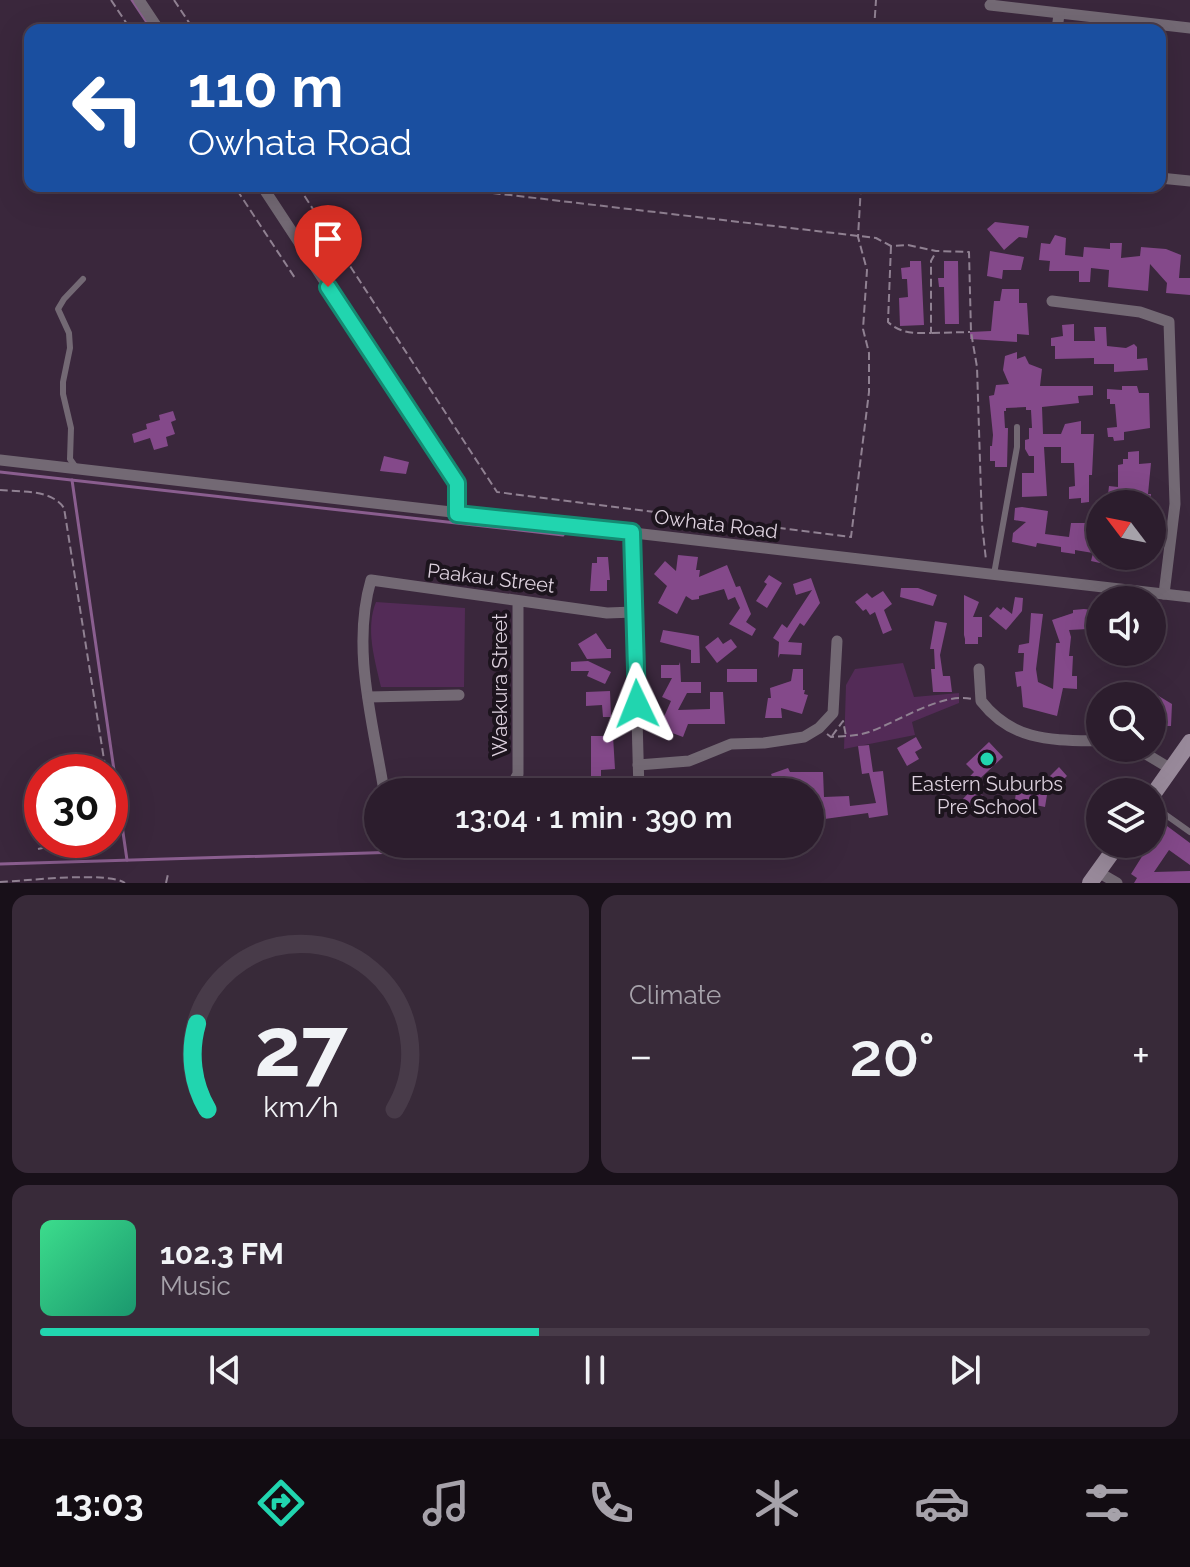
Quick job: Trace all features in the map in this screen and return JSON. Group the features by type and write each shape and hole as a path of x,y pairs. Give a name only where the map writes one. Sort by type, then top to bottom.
{"street":[{"path":"139,0 155,24"},
{"path":"990,5 1124,24"},
{"path":"1058,24 1059,14"},
{"path":"1166,27 1190,28"},
{"path":"1166,179 1190,181"},
{"path":"266,192 457,483 457,514"},
{"path":"1052,301 1140,312 1169,322 1175,504 1165,586"},
{"name":"Owhata Road","path":"0,460 1096,586"},
{"path":"632,532 638,778"},
{"name":"Paakau Street","path":"368,697 362,636 363,606 371,580 607,613 634,612"},
{"name":"Owhata Road","path":"1166,594 1190,597"},
{"name":"Waekura Street","path":"516,778 518,601"},
{"path":"638,765 689,761 731,744 804,737 819,728 833,713 837,641"},
{"path":"979,669 981,701 1003,723 1027,736 1046,740 1086,741"},
{"path":"382,778 368,697 459,695"},
{"path":"1165,778 1190,742"},
{"path":"1159,762 1171,769"},
{"path":"1108,858 1094,877 1117,883"}],"lane":[{"path":"77,469 70,459 71,428 63,394 70,348 69,333 58,309 83,279"},
{"path":"994,574 1017,447 1017,427"},
{"path":"1166,815 1190,832"}],"path":[{"path":"111,0 127,24"},
{"path":"174,0 190,24"},
{"path":"874,24 876,0"},
{"path":"239,192 295,278"},
{"path":"302,192 497,492 851,537 869,392 869,353 863,329 867,270 858,237 861,192"},
{"path":"483,192 876,238 891,246 969,252 971,332 977,367 982,524 986,560 994,574"},
{"path":"891,246 888,322 898,330 971,332"},
{"path":"931,333 931,261 936,251"},
{"path":"0,490 46,494 59,500 64,508 103,754"},
{"path":"819,728 831,737 846,736 870,732 960,697 981,701"},
{"path":"831,737 843,721 846,736"},
{"path":"166,883 168,874"},
{"path":"0,882 101,878 119,879 125,883"}],"shaded area":[{"path":"376,602 465,608 464,687 381,687 371,634"},
{"path":"903,663 914,697 959,693 959,703 912,722 915,735 844,749 846,685 855,669"}],"building":[{"path":"995,222 1029,226 1027,238 1019,237 1004,250 987,229"},
{"path":"1055,235 1066,238 1065,255 1083,257 1084,247 1110,249 1110,243 1122,243 1121,258 1140,256 1141,247 1166,249 1181,255 1179,278 1190,278 1190,295 1166,293 1167,283 1150,264 1148,291 1108,287 1109,270 1091,268 1090,282 1079,282 1079,271 1049,271 1050,261 1039,260 1041,243 1050,244"},
{"path":"990,251 1024,257 1021,270 1003,270 1002,279 987,276"},
{"path":"910,261 921,261 924,325 900,326 899,298 908,297 907,279 902,279 901,268 910,267"},
{"path":"944,261 958,261 959,324 945,324 944,287 939,287 938,278 944,278"},
{"path":"1002,289 1019,289 1019,303 1027,303 1029,335 1017,334 1017,342 970,339 970,332 991,331 994,301 1000,301"},
{"path":"1074,324 1074,341 1095,341 1094,327 1106,327 1107,346 1126,348 1134,344 1137,359 1147,358 1148,370 1114,372 1114,364 1094,364 1094,358 1055,359 1055,346 1051,346 1051,338 1063,336 1062,325"},
{"path":"1017,352 1017,359 1025,356 1029,364 1042,369 1040,386 1093,386 1093,395 1078,396 1079,403 1042,407 1043,434 1061,434 1065,424 1081,421 1081,434 1094,434 1092,475 1089,475 1086,502 1081,503 1081,498 1069,499 1069,487 1075,486 1074,463 1061,463 1061,447 1044,447 1047,496 1022,497 1022,473 1034,473 1034,456 1029,456 1025,449 1029,428 1032,428 1031,410 1026,410 1026,407 1006,408 1004,411 1005,428 1008,428 1007,467 995,467 995,461 990,461 993,435 989,396 994,395 996,385 1009,384 1003,370 1005,356"},
{"path":"1122,386 1137,386 1139,393 1149,393 1150,428 1124,432 1124,440 1114,441 1113,437 1108,437 1107,428 1117,427 1115,404 1110,404 1110,399 1107,399 1107,389 1122,390"},
{"path":"173,411 176,420 171,422 175,434 166,437 168,446 154,450 150,438 134,443 132,434 147,429 146,424 160,420 159,415"},
{"path":"1139,451 1139,464 1151,463 1148,490 1109,490 1109,486 1118,487 1118,465 1123,464 1123,459 1128,459 1128,452"},
{"path":"384,456 409,462 406,474 380,471"},
{"path":"1015,508 1048,511 1045,534 1069,537 1071,523 1085,523 1086,552 1075,550 1075,554 1061,552 1061,547 1037,543 1036,547 1012,542 1013,533 1026,522 1014,520"},
{"path":"678,555 698,557 696,570 700,570 699,577 727,565 736,587 740,586 751,614 746,622 756,629 752,636 729,624 740,608 735,597 728,600 724,589 699,596 699,599 692,600 686,596 677,614 658,603 667,586 654,574 665,561 676,571"},
{"path":"597,557 608,557 610,580 607,580 607,591 590,591 592,563 597,563"},
{"path":"769,575 782,583 767,608 756,601"},
{"path":"811,578 820,603 804,626 800,623 788,642 802,643 801,655 780,654 778,658 779,642 773,638 782,624 787,628 812,590 796,595 793,584"},
{"path":"901,588 918,588 937,595 933,606 900,597"},
{"path":"883,591 892,604 884,610 892,630 883,634 875,612 870,615 855,602 867,593 872,598"},
{"path":"964,595 979,602 973,617 982,617 982,637 978,637 978,644 965,644"},
{"path":"1015,597 1023,598 1022,611 1006,630 989,616 997,607 1001,610 1003,607 1012,614"},
{"path":"1086,609 1086,629 1069,630 1069,656 1073,656 1072,676 1077,676 1077,689 1063,688 1057,716 1023,707 1021,686 1017,687 1015,672 1023,671 1024,653 1018,653 1019,645 1029,643 1031,613 1043,614 1036,669 1038,682 1053,689 1056,643 1060,643 1052,620 1073,613 1073,610"},
{"path":"935,621 947,623 940,655 943,676 950,676 952,692 933,692 931,669 935,669 934,649 930,649"},
{"path":"663,630 699,636 700,663 691,663 691,650 660,642"},
{"path":"596,633 607,649 611,649 611,658 587,659 578,644"},
{"path":"718,637 723,644 731,639 737,647 717,663 705,647"},
{"path":"588,661 611,672 605,684 587,676 589,671 571,671 571,662"},
{"path":"680,662 681,682 701,682 701,693 687,693 678,710 710,709 710,692 723,692 725,724 688,724 683,737 659,728 671,701 662,697 672,678 661,678 661,665 679,665"},
{"path":"727,669 757,669 757,682 727,682"},
{"path":"793,669 803,669 803,690 808,695 802,714 781,708 782,718 765,718 768,698 771,698 770,688 791,681"},
{"path":"610,691 611,717 603,717 602,705 586,706 586,692"},
{"path":"1166,700 1172,704 1171,726 1166,726"},
{"path":"591,736 613,736 615,769 601,770 601,776 591,777"},
{"path":"916,737 922,748 915,752 919,759 907,766 897,748"},
{"path":"989,742 1003,757 971,787 958,789 974,772 966,764"},
{"path":"869,745 873,772 883,771 888,815 869,818 868,813 824,819 824,797 849,796 850,806 876,803 869,773 862,774 858,746"},
{"path":"1059,767 1067,776 1047,795 1045,807 1026,803 1025,808 1014,807 1018,778 1043,783"},
{"path":"788,768 790,772 823,772 823,778 773,778 771,774"},
{"path":"974,787 990,802 977,812 962,800"},
{"path":"1166,825 1190,843 1190,865 1169,850 1166,854"},
{"path":"1141,858 1164,858 1154,872 1190,871 1190,883 1134,883 1137,878 1131,874"}],"waterway":[{"path":"132,0 148,24"},
{"path":"0,472 563,535"},
{"path":"72,480 127,860"},
{"path":"0,864 364,853"}],"place":[{"name":"Eastern Suburbs Pre School","path":"987,759"}],"route":[{"path":"328,287 457,483 457,514 632,532 637,704"}]}
